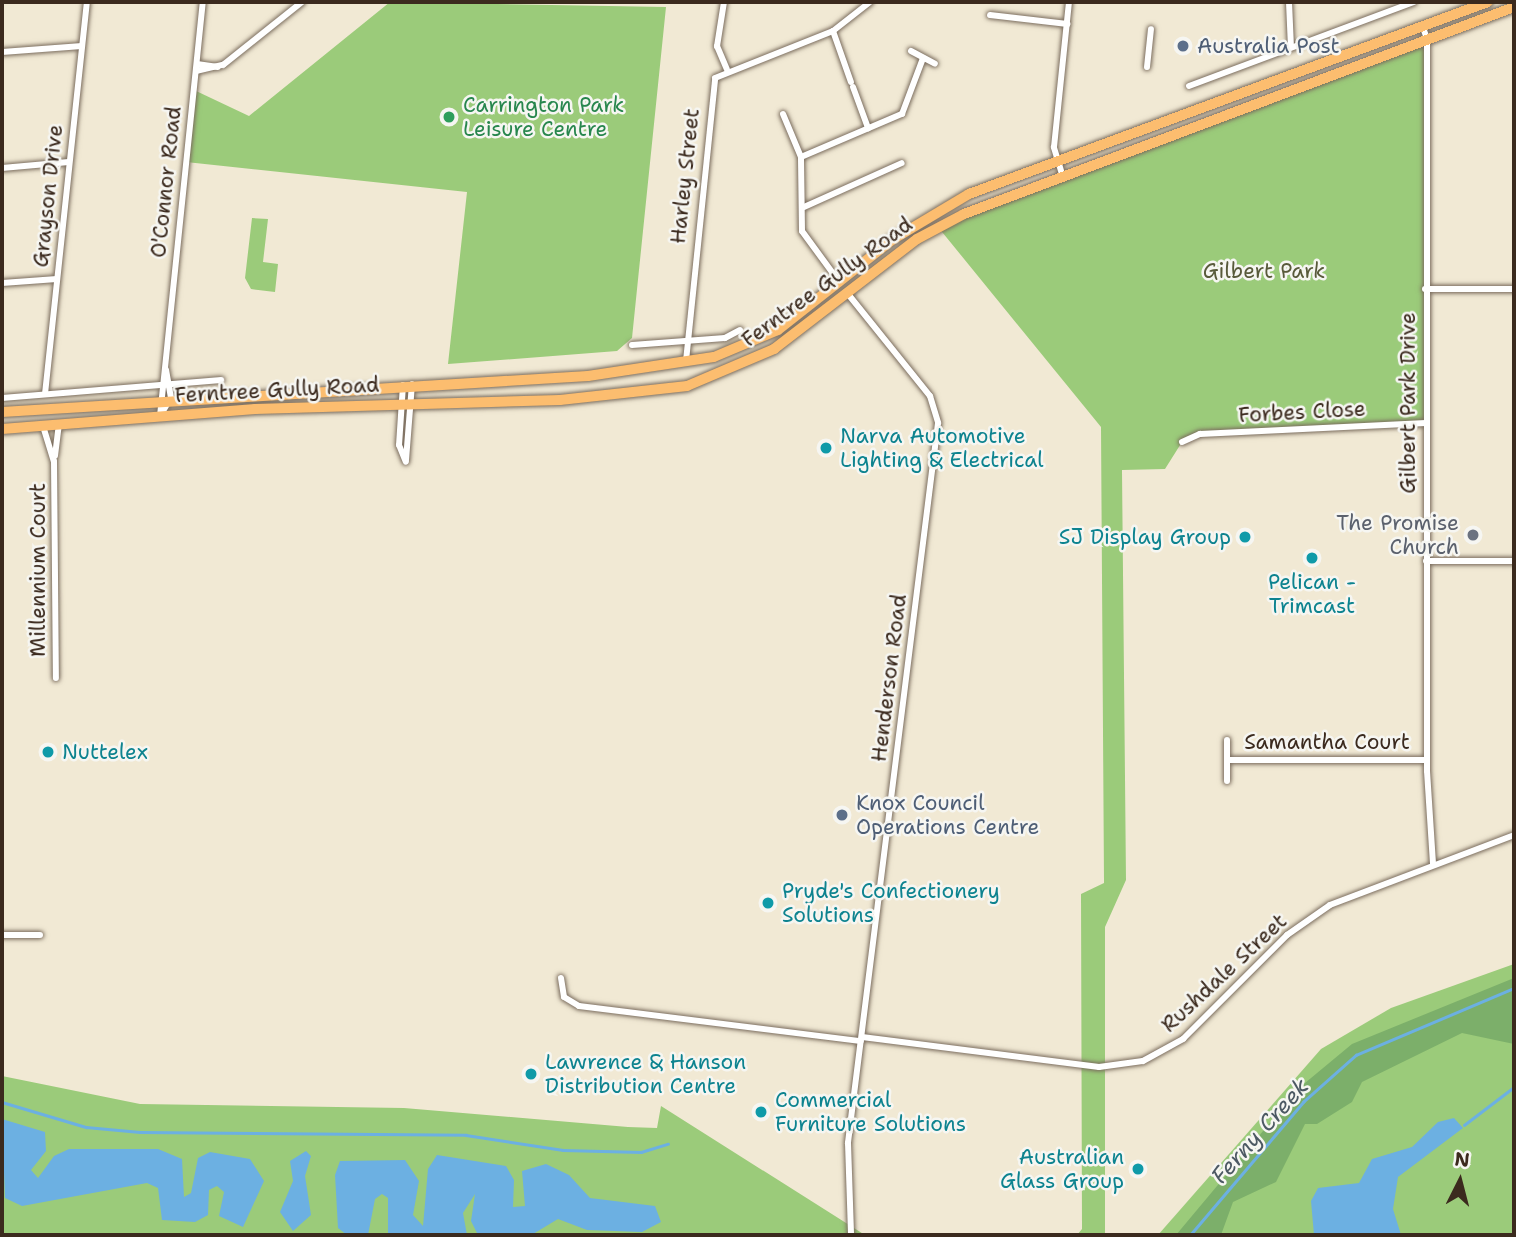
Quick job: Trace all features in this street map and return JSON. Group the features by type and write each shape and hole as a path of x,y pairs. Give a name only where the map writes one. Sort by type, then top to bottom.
{"main road":[{"name":"Ferntree Gully Road","path":"2,411 158,398 588,376 686,363 760,340 937,210 1057,159 1488,2"},
{"name":"Ferntree Gully Road","path":"2,429 160,416 406,403 560,400 687,386 774,349 935,228 1062,174 1514,7"},
{"path":"1194,111 1199,124"},
{"path":"840,283 848,294"},
{"path":"686,363 687,386"},
{"path":"24,410 59,424"}],"street":[{"name":"Grayson Drive","path":"45,394 87,2"},
{"name":"O'Connor Road","path":"160,416 158,398 165,367 203,2"},
{"path":"196,68 220,67 302,2"},
{"path":"724,2 717,46 727,69 833,31 870,2"},
{"path":"1062,174 1057,159 1069,2"},
{"path":"1289,2 1291,47"},
{"path":"1189,86 1414,2"},
{"path":"990,15 1067,24"},
{"name":"Gilbert Park Drive","path":"1422,25 1427,39 1427,760 1433,864"},
{"path":"1147,66 1152,29"},
{"path":"833,31 868,128"},
{"path":"2,52 82,46"},
{"path":"911,51 935,64"},
{"path":"801,157 902,114 923,58"},
{"name":"Harley Street","path":"686,363 685,341 712,88 727,69"},
{"path":"783,114 801,157 805,238 840,283"},
{"path":"2,167 69,162"},
{"path":"804,207 902,163"},
{"path":"2,283 57,279"},
{"path":"1425,289 1514,289"},
{"name":"Henderson Road","path":"848,294 930,396 938,422 847,1152 851,1235"},
{"path":"632,345 685,341 740,330"},
{"name":"O'Connor Road","path":"165,367 171,398"},
{"name":"Ferntree Gully Road","path":"2,398 221,380"},
{"path":"406,403 399,445 406,462 407,384"},
{"path":"160,416 171,398"},
{"name":"Forbes Close","path":"1182,442 1200,434 1426,423"},
{"name":"Millennium Court","path":"56,678 54,461 59,424"},
{"name":"Millennium Court","path":"43,426 54,461"},
{"path":"1426,561 1514,561"},
{"name":"Samantha Court","path":"1227,740 1227,781"},
{"name":"Samantha Court","path":"1227,760 1427,760"},
{"name":"Rushdale Street","path":"561,978 564,997 579,1006 1093,1066 1133,1064 1183,1039 1311,917 1433,864 1514,835"},
{"path":"2,936 40,935"}],"green space":[{"path":"390,2 666,7 632,338 617,351 448,364 467,192 186,162 194,90 249,116"},
{"name":"Gilbert Park","path":"1427,39 1426,423 1200,434 1182,442 1165,469 1122,470 1126,880 1105,927 1105,1235 1077,1235 1082,1229 1081,894 1104,883 1101,427 938,227"},
{"path":"252,218 268,219 263,262 278,264 275,292 251,289 245,278"},
{"path":"1514,964 1514,1235 1158,1235 1321,1049 1391,1008"},
{"path":"1514,978 1514,1044 1462,1033 1362,1082 1352,1102 1317,1124 1305,1124 1276,1182 1233,1202 1221,1235 1176,1235 1299,1088 1352,1044"},
{"path":"2,1076 140,1104 404,1108 628,1127 657,1128 661,1106 865,1235 2,1235"}],"water":[{"path":"1454,1118 1463,1128 1398,1177 1393,1209 1401,1235 1314,1235 1311,1201 1318,1188 1359,1183 1372,1159 1412,1147 1438,1122"},
{"path":"2,1119 45,1132 46,1151 31,1170 38,1178 54,1156 69,1149 158,1149 182,1159 184,1197 191,1193 198,1158 210,1152 250,1159 264,1181 243,1227 219,1216 224,1192 217,1186 209,1190 208,1215 195,1222 162,1220 158,1188 147,1183 22,1206 5,1198"},
{"path":"306,1151 311,1156 305,1176 311,1215 293,1231 280,1212 293,1181 290,1161"},
{"path":"437,1155 506,1166 514,1180 513,1207 525,1206 522,1171 546,1164 569,1175 590,1198 655,1206 661,1222 642,1232 587,1230 558,1219 533,1234 478,1235 471,1221 475,1194 463,1213 467,1235 388,1235 388,1198 382,1194 375,1199 368,1235 347,1235 338,1228 335,1175 340,1161 405,1160 419,1181 413,1215 423,1226 428,1169"}],"waterway":[{"name":"Ferny Creek","path":"1190,1235 1303,1102 1356,1055 1514,988"},
{"path":"1464,1125 1514,1087"},
{"path":"2,1102 86,1127 140,1132 466,1135 563,1150 641,1152 668,1144"}],"place":[{"name":"Australia Post","path":"1183,46"},
{"name":"Carrington Park Leisure Centre","path":"449,117"},
{"name":"Narva Automotive Lighting & Electrical","path":"826,448"},
{"name":"The Promise Church","path":"1473,535"},
{"name":"SJ Display Group","path":"1245,537"},
{"name":"Pelican - Trimcast","path":"1312,558"},
{"name":"Nuttelex","path":"48,752"},
{"name":"Knox Council Operations Centre","path":"842,815"},
{"name":"Pryde's Confectionery Solutions","path":"768,903"},
{"name":"Lawrence & Hanson Distribution Centre","path":"531,1074"},
{"name":"Commercial Furniture Solutions","path":"761,1112"},
{"name":"Australian Glass Group","path":"1138,1169"}]}
